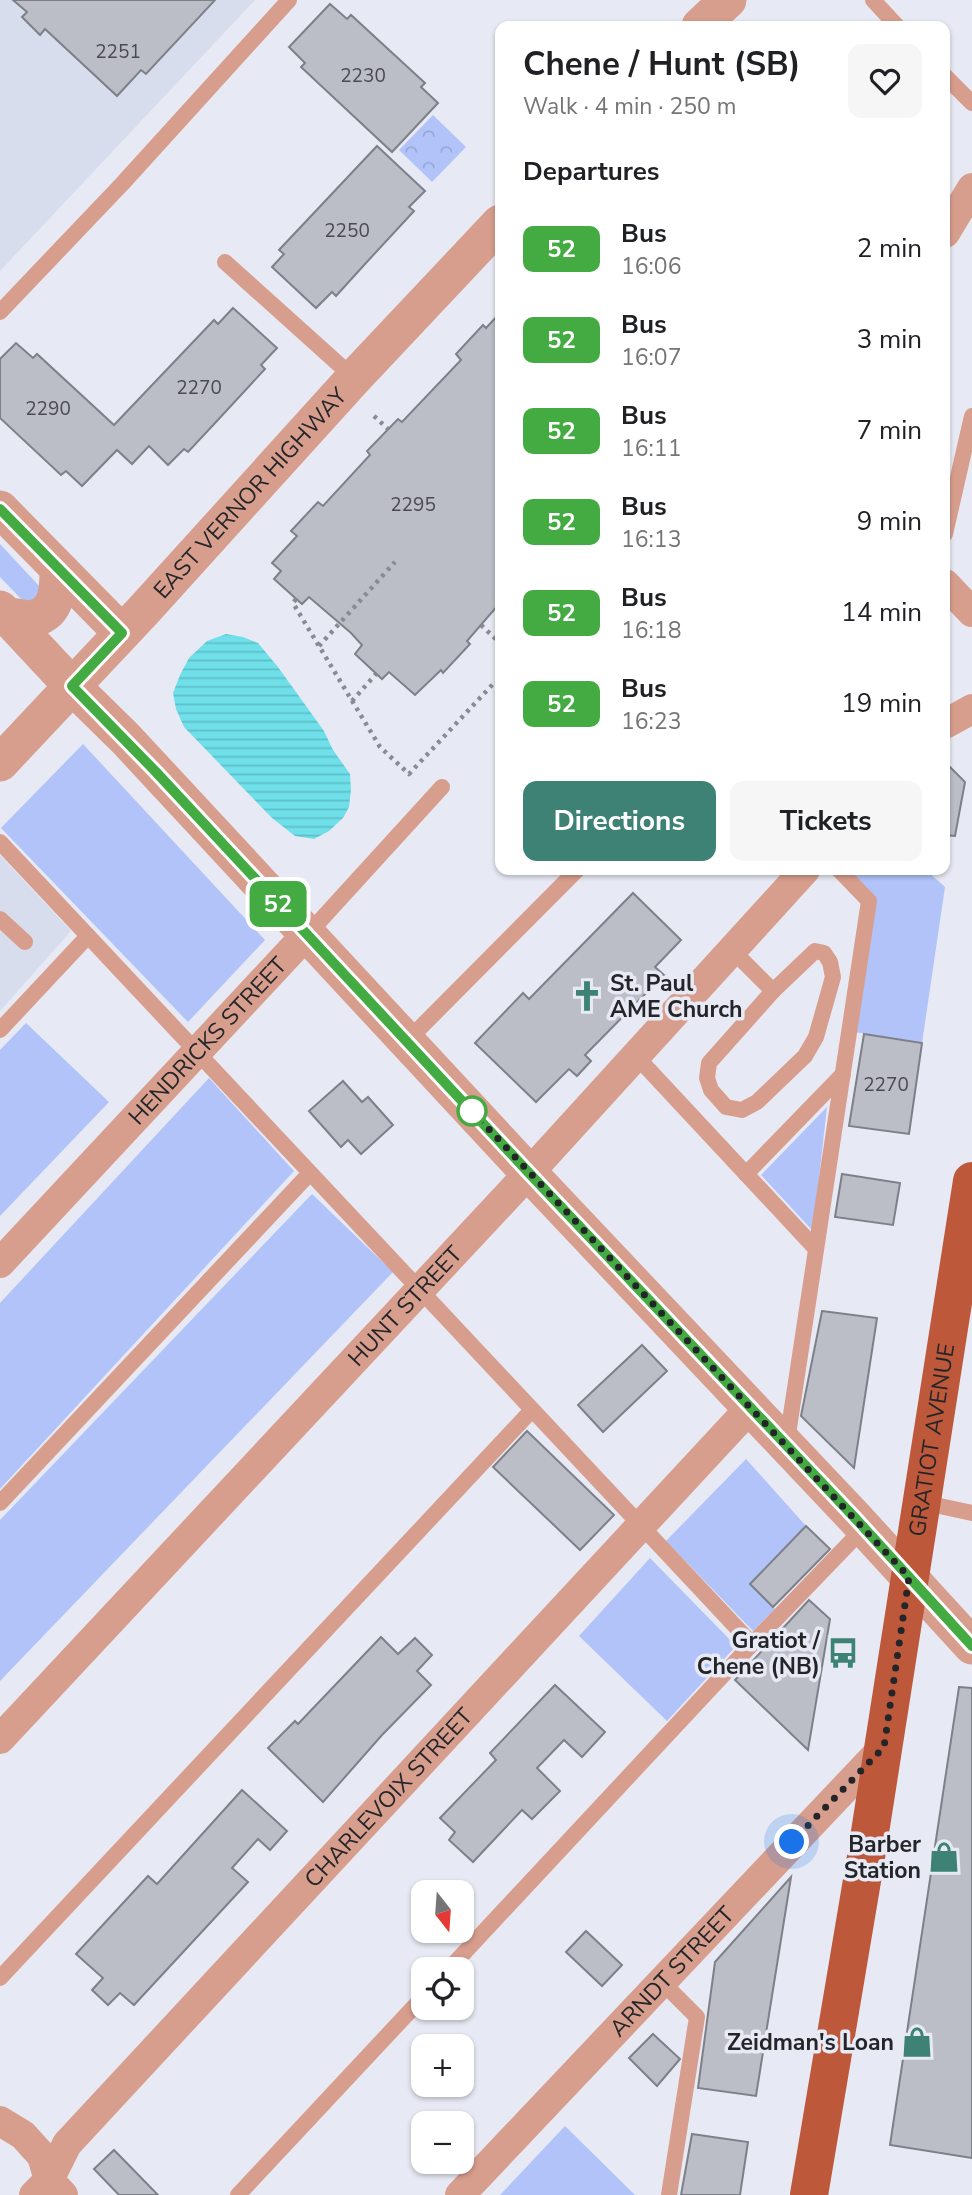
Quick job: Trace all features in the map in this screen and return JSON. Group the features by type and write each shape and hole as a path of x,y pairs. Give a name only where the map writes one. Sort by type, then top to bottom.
{"main road":[{"name":"GRATIOT AVENUE","path":"809,2195 884,1747 921,1503 962,1308 972,1181"}],"street":[{"path":"705,21 728,0"},
{"path":"950,227 969,203"},
{"name":"EAST VERNOR HIGHWAY","path":"0,763 495,228"},
{"path":"0,509 122,633"},
{"path":"3,612 35,618 49,609 58,595 58,570"},
{"path":"950,589 972,612"},
{"path":"3,612 143,757 306,935 972,1646"},
{"path":"950,721 972,709"},
{"name":"HUNT STREET","path":"0,1739 529,1173 800,875"},
{"name":"HENDRICKS STREET","path":"0,1263 306,935"},
{"name":"CHARLEVOIX STREET","path":"49,2190 67,2144 751,1407"},
{"name":"ARNDT STREET","path":"460,2195 884,1747"},
{"path":"0,2121 23,2135 42,2156 49,2190"}],"lane":[{"path":"0,312 122,184 289,0"},
{"path":"873,0 892,21"},
{"path":"950,81 972,103"},
{"path":"225,262 354,378"},
{"path":"950,512 972,416"},
{"name":"HENDRICKS STREET","path":"306,935 442,787"},
{"path":"0,842 752,1644"},
{"path":"406,1042 572,875"},
{"path":"786,1445 869,901 844,875"},
{"path":"0,919 25,942"},
{"path":"0,1030 88,936"},
{"path":"732,950 773,991"},
{"path":"815,951 824,953 830,962 833,977 816,1037 805,1056 757,1102 742,1110 726,1107 711,1090 707,1078 709,1063 773,991 815,951"},
{"path":"636,1056 816,1249"},
{"path":"746,1174 843,1074"},
{"path":"0,1503 310,1173"},
{"path":"0,1978 532,1410"},
{"path":"921,1503 972,1513"},
{"path":"460,1957 864,1528"},
{"path":"661,1981 697,2017 669,2195"},
{"path":"238,2195 411,2010"}],"path":[{"path":"374,416 388,429"},
{"path":"319,646 396,562"},
{"path":"296,599 293,603 380,747 409,774 495,684"},
{"path":"481,625 495,638"},
{"path":"352,701 376,674"}],"shaded area":[{"path":"0,0 255,0 0,271"},
{"path":"226,634 258,643 324,731 333,750 350,774 349,807 343,818 329,831 314,839 295,836 272,818 184,727 176,709 173,693 189,658 207,641"},
{"path":"0,855 71,931 0,1011"}],"green space":[{"path":"433,115 466,147 432,182 399,150"},
{"path":"0,544 40,587 40,596 33,603 24,602 0,577"},
{"path":"83,744 265,940 188,1022 1,828"},
{"path":"932,875 945,887 922,1043 849,1031 869,901 846,876"},
{"path":"26,1023 109,1102 0,1216 0,1050"},
{"path":"209,1078 294,1171 0,1489 0,1303"},
{"path":"827,1107 813,1231 761,1175"},
{"path":"312,1194 393,1272 0,1681 0,1520"},
{"path":"746,1459 806,1526 750,1584 775,1609 753,1631 666,1541"},
{"path":"650,1558 736,1646 667,1721 579,1636"},
{"path":"565,2126 635,2195 500,2195"}],"building":[{"path":"13,0 215,0 146,74 141,70 117,96 45,29 40,35 22,17 27,12"},
{"path":"330,4 347,19 351,15 425,83 421,87 438,103 392,152 301,67 305,63 289,47"},
{"path":"377,146 425,191 409,207 414,211 336,296 332,292 316,308 272,267 284,254 279,250"},
{"path":"233,308 277,348 261,365 265,369 216,422 188,452 184,449 168,465 149,446 132,464 117,450 82,486 66,471 61,475 0,418 0,359 16,343 33,358 37,354 114,425 214,320 218,324"},
{"path":"495,318 495,609 467,641 470,644 443,673 441,670 415,695 389,672 382,679 355,654 362,645 351,633 309,597 302,604 274,579 281,571 272,563 297,536 291,531 318,502 323,506 370,455 367,451 398,419 402,422 461,360 456,354 483,325 486,328"},
{"path":"950,767 965,782 955,836 950,836"},
{"name":"St. Paul AME Church","path":"633,893 681,940 655,967 664,975 585,1055 591,1061 577,1076 569,1069 536,1102 475,1043 523,993 529,999"},
{"path":"864,1034 922,1043 909,1134 849,1126"},
{"path":"343,1081 362,1102 368,1097 393,1125 361,1154 348,1140 341,1147 309,1111"},
{"path":"842,1174 900,1183 893,1225 835,1217"},
{"path":"822,1311 877,1318 854,1468 801,1416"},
{"path":"642,1345 667,1371 603,1432 578,1405"},
{"path":"527,1431 614,1515 580,1550 493,1467"},
{"path":"806,1526 830,1549 773,1607 750,1584"},
{"path":"809,1600 830,1619 808,1750 735,1680"},
{"path":"381,1637 398,1654 415,1638 432,1655 417,1671 431,1685 323,1802 268,1748 295,1721 298,1724"},
{"path":"555,1685 605,1732 582,1757 564,1740 537,1768 560,1791 532,1819 522,1810 473,1862 449,1840 455,1832 440,1818 496,1760 490,1753"},
{"path":"959,1687 972,1688 972,2158 890,2145"},
{"path":"242,1790 287,1831 270,1850 258,1839 232,1868 248,1882 134,2005 120,1993 108,2005 92,1990 103,1978 76,1954 148,1876 157,1884"},
{"path":"791,1877 756,2096 698,2088 715,1962"},
{"path":"586,1931 622,1965 602,1986 566,1952"},
{"path":"653,2034 680,2059 657,2086 629,2058"},
{"path":"692,2134 748,2142 740,2195 681,2195"},
{"path":"114,2150 158,2195 119,2195 94,2169"}],"bus line":[{"name":"52","path":"0,509 122,633 72,686 126,739 972,1646"}],"place":[{"name":"St. Paul AME Church","path":"587,996"},
{"name":"Gratiot / Chene (NB)","path":"843,1653"},
{"name":"Barber Station","path":"944,1857"},
{"name":"Zeidman's Loan","path":"917,2042"}],"route":[{"path":"472,1111 909,1577 884,1747 792,1842"}]}
